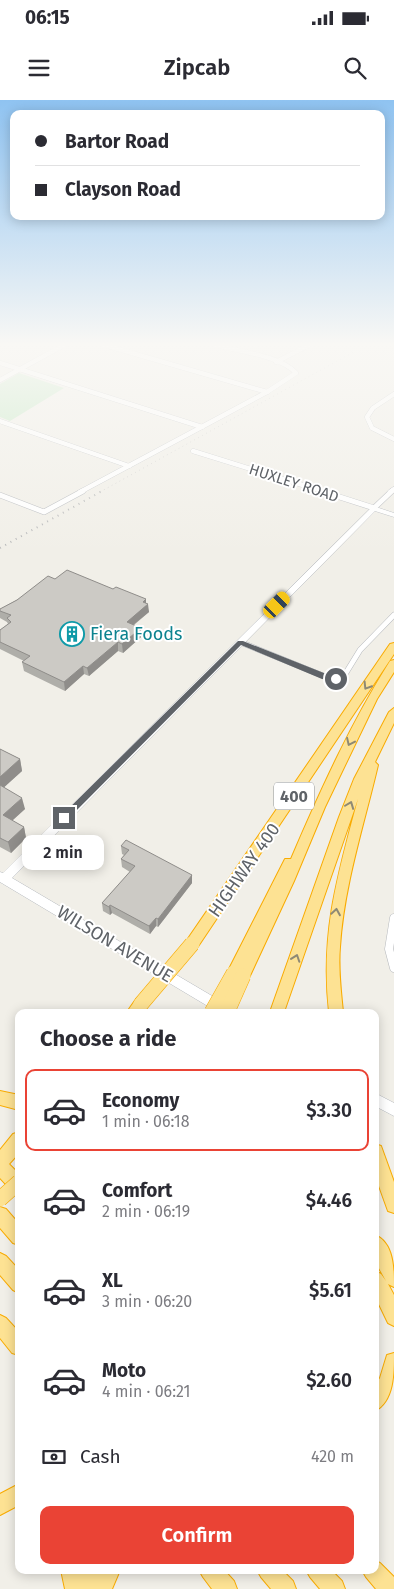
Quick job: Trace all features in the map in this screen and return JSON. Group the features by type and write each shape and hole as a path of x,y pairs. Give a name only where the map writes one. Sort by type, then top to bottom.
{"highway":[{"name":"HIGHWAY 400","path":"137,1008 171,972 192,944 394,646"},
{"path":"214,1009 238,975 288,881 307,833 372,698 394,663"},
{"path":"279,1008 345,817 360,779 394,712"},
{"path":"335,1009 333,999 331,946 340,891 365,798 376,747"},
{"path":"229,1009 238,975"},
{"path":"0,1098 15,1102"},
{"path":"0,1162 15,1145"},
{"path":"379,1164 394,1205"},
{"path":"0,1166 15,1182"},
{"path":"0,1199 15,1186"},
{"path":"0,1215 15,1232"},
{"path":"379,1251 394,1278"},
{"path":"0,1262 15,1279"},
{"path":"379,1286 386,1297 394,1317"},
{"path":"0,1324 15,1341"},
{"path":"379,1395 388,1383 394,1362"},
{"path":"0,1505 15,1496"},
{"path":"73,1574 76,1589"},
{"path":"90,1589 94,1574"},
{"path":"101,1589 107,1574"},
{"path":"213,1574 226,1589"},
{"path":"272,1574 285,1589"},
{"path":"321,1574 334,1589"},
{"path":"378,1574 391,1589"}],"street":[{"path":"159,413 202,427"},
{"path":"0,495 44,512 227,413"},
{"path":"370,413 367,417 372,428 394,439"},
{"path":"0,421 129,466"},
{"name":"HUXLEY ROAD","path":"194,451 394,515"},
{"path":"2,878 394,489"},
{"path":"240,642 325,677 336,679 346,674 363,647 394,615"},
{"name":"WILSON AVENUE","path":"2,878 223,1009"},
{"path":"394,918 389,949 394,968"},
{"path":"379,1101 394,1110"}],"green space":[{"path":"0,413 22,413 10,421 0,417"}],"building":[{"name":"Fiera Foods","path":"67,570 113,589 116,587 146,599 143,602 148,604 127,622 141,628 122,644 118,642 87,668 83,666 64,682 22,662 30,656 0,642 0,630 11,622 7,618 11,615 0,611 0,609 17,600 48,576 55,579"},
{"path":"0,749 20,759 0,777"},
{"path":"0,785 22,798 3,815 24,827 8,842 0,838"},
{"path":"126,840 192,875 158,919 156,918 149,926 110,905 109,907 102,903 135,866 121,859 129,850 121,846"}],"railway":[{"path":"100,492 242,413"},
{"path":"0,548 102,491"}],"place":[{"name":"Fiera Foods","path":"72,634"}],"route":[{"path":"64,818 240,642 325,677 336,679"}]}
